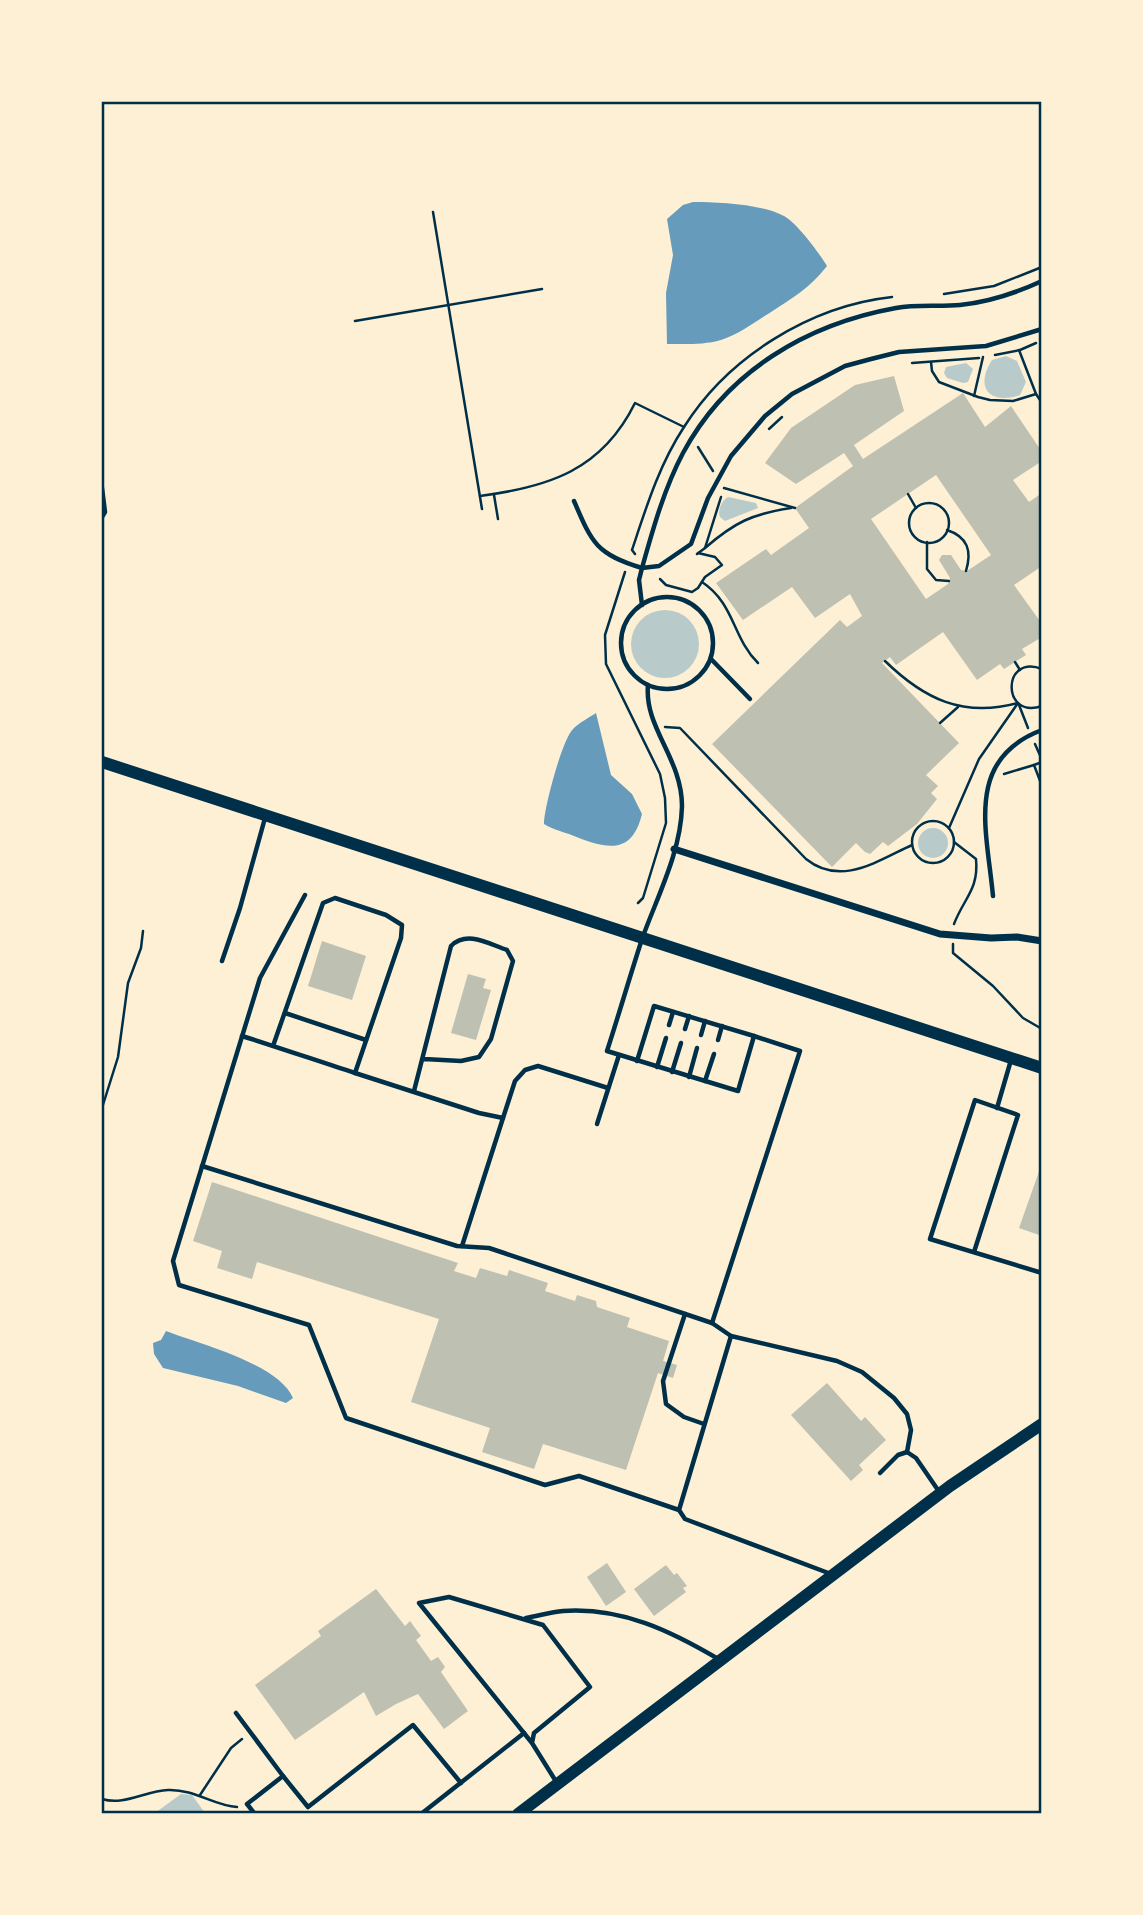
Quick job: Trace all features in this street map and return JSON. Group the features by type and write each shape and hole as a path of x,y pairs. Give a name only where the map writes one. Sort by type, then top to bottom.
{"main road":[{"path":"102,762 1041,1068"},
{"path":"518,1814 940,1494 1041,1424"}],"street":[{"path":"674,849 923,930 952,936 1017,937 1041,941"}],"lane":[{"path":"642,605 639,580 661,505 683,453 731,387 766,359 803,337 873,312 902,307 962,305 987,300 1041,281"},
{"path":"574,501 589,535 602,551 628,564 650,568 659,566 691,544 717,478 731,456 765,416 792,394 845,366 899,352 986,346 1041,329"},
{"path":"102,488 105,512 102,517"},
{"path":"664,597 693,605 704,615 711,629 711,659 703,672 685,685 663,689 648,685 631,670 622,650 622,635 627,621 642,605 664,597"},
{"path":"711,659 750,699"},
{"path":"648,685 647,696 655,726 669,752 681,786 680,822 674,849 607,1051 738,1091 754,1036"},
{"path":"993,896 985,811 990,776 997,761 1008,749 1041,730"},
{"path":"222,961 266,816"},
{"path":"304,895 260,978 173,1261 179,1284 309,1325 346,1418 545,1485 579,1476 678,1510 685,1519 834,1574"},
{"path":"273,1046 323,903 335,898 386,915 402,925 401,938 355,1073"},
{"path":"414,1091 451,946 456,941 469,937 507,950 513,961 491,1039 479,1057 461,1061 424,1059"},
{"path":"637,1062 654,1006 800,1051 712,1323"},
{"path":"669,1025 673,1012"},
{"path":"285,1013 366,1040"},
{"path":"685,1029 689,1016"},
{"path":"701,1035 705,1021"},
{"path":"718,1040 722,1026"},
{"path":"242,1035 479,1113 503,1118"},
{"path":"657,1067 666,1038"},
{"path":"672,1072 681,1043"},
{"path":"689,1077 697,1048"},
{"path":"705,1081 713,1054"},
{"path":"597,1124 619,1055"},
{"path":"997,1108 1011,1059"},
{"path":"462,1247 515,1081 525,1070 538,1066 608,1088"},
{"path":"974,1252 1018,1115 975,1100 930,1239 1041,1273"},
{"path":"202,1166 462,1247 489,1248 712,1323 731,1336 837,1361 862,1372 894,1398 906,1414 911,1430 907,1452"},
{"path":"685,1314 663,1381 663,1392 666,1404 684,1417 704,1423"},
{"path":"678,1510 731,1336"},
{"path":"880,1473 898,1455 907,1452"},
{"path":"907,1452 916,1458 940,1494"},
{"path":"532,1743 534,1732 590,1687 543,1625 449,1597 419,1602 532,1743 558,1783"},
{"path":"523,1619 564,1611 620,1615 677,1634 720,1660"},
{"path":"236,1713 308,1807 413,1725 461,1783"},
{"path":"421,1814 524,1733"},
{"path":"255,1814 247,1804 283,1776"}],"path":[{"path":"433,212 482,509"},
{"path":"933,295 994,286 1041,267"},
{"path":"355,321 542,289"},
{"path":"638,903 643,898 666,823 660,774 606,664 605,635 659,474 684,427 719,383 774,340 804,323 841,308 894,297"},
{"path":"910,363 983,357 1018,350 1041,340"},
{"path":"1018,350 1041,403"},
{"path":"974,396 983,357"},
{"path":"931,361 932,371 939,383 974,396 1013,401 1039,397"},
{"path":"480,496 547,483 576,469 611,440 635,403 684,427 725,489 795,508 762,512 728,528 688,559"},
{"path":"654,421 658,414"},
{"path":"766,431 786,414"},
{"path":"705,548 713,519 730,480"},
{"path":"494,494 498,519"},
{"path":"908,494 916,508"},
{"path":"927,503 940,506 948,517 947,530 938,540 919,540 911,530 910,518 916,508 927,503"},
{"path":"947,530 956,533 966,542 969,556 966,571"},
{"path":"927,542 927,569 936,580 949,581"},
{"path":"632,550 643,565"},
{"path":"650,568 663,583 692,592 705,577 723,566 715,557 698,553"},
{"path":"702,582 724,601 741,641 758,663"},
{"path":"885,661 921,691 960,706 998,708 1018,703 1032,708 1041,706"},
{"path":"1015,662 1020,670"},
{"path":"1041,669 1031,666 1020,670 1013,677 1011,684 1011,691 1041,761 1034,765 1041,786"},
{"path":"949,828 979,759 1018,703"},
{"path":"940,723 960,706"},
{"path":"655,726 680,728 806,859 822,870 843,873 853,871 912,845"},
{"path":"954,842 949,855 938,863 924,861 914,852 912,845 914,832 924,823 937,821 949,828 954,842 976,859 978,874 957,918 952,936 953,953 993,986 1023,1018 1041,1029"},
{"path":"102,1108 118,1056 128,983 141,948 143,931"},
{"path":"200,1795 231,1748 250,1732"},
{"path":"102,1799 123,1801 164,1790 185,1790 234,1808 247,1804"}],"shaded area":[{"path":"1006,356 1017,361 1026,382 1020,395 1000,398 988,392 985,379 992,360"},
{"path":"966,363 973,369 968,382 947,378 944,373 946,367"},
{"path":"728,497 756,503 758,508 725,521 719,512"},
{"path":"658,610 672,610 684,615 694,625 699,644 694,663 684,673 672,678 658,678 646,673 636,663 631,651 631,637 636,625 646,615"},
{"path":"933,828 943,833 948,843 943,853 933,858 923,853 918,843 923,833"},
{"path":"181,1794 192,1795 205,1813 155,1813"}],"water":[{"path":"693,202 752,206 784,216 814,247 827,266 800,293 734,335 708,343 667,344 666,293 673,255 667,219 683,205"},
{"path":"596,713 611,775 632,794 642,814 631,838 614,846 593,843 544,824 554,775 564,746 573,729"},
{"path":"166,1331 256,1365 285,1386 293,1398 286,1403 238,1386 163,1368 154,1354 153,1343 161,1340"}],"building":[{"path":"894,376 904,411 854,445 863,459 963,393 985,427 1011,406 1042,452 1042,461 1013,480 1029,502 1042,493 1042,566 1014,585 1042,624 1042,637 1022,649 1026,655 1004,669 1000,664 977,680 943,632 896,665 890,657 882,663 959,743 926,775 938,786 931,793 937,799 917,824 888,846 883,842 870,854 856,843 832,867 712,744 840,620 847,627 862,616 850,594 815,618 792,587 743,620 716,583 766,549 771,555 809,528 795,508 853,466 844,453 796,484 765,463 791,428 855,385","holes":["936,475 991,555 967,571 961,570 951,555 942,555 939,560 950,578 948,584 926,599 871,519"]},
{"path":"322,941 366,956 352,1000 308,986"},
{"path":"468,974 486,979 483,988 491,990 476,1040 451,1033"},
{"path":"1042,1163 1042,1236 1019,1228"},
{"path":"212,1182 458,1263 454,1271 476,1278 480,1268 507,1276 509,1270 548,1283 545,1291 575,1301 577,1295 596,1301 597,1307 630,1318 627,1327 669,1341 663,1361 677,1365 673,1378 658,1373 626,1470 543,1444 534,1469 482,1452 490,1428 411,1402 439,1319 257,1262 252,1279 217,1268 222,1251 193,1241"},
{"path":"827,1383 861,1421 865,1417 886,1440 859,1465 863,1470 851,1481 791,1415"},
{"path":"607,1563 626,1592 606,1606 587,1577"},
{"path":"666,1565 674,1575 677,1573 687,1586 683,1588 686,1592 654,1616 634,1589"},
{"path":"376,1589 405,1626 410,1621 421,1636 416,1640 431,1661 438,1657 445,1667 441,1672 468,1711 444,1729 418,1694 376,1716 364,1692 295,1740 255,1685 321,1636 318,1631"}]}
